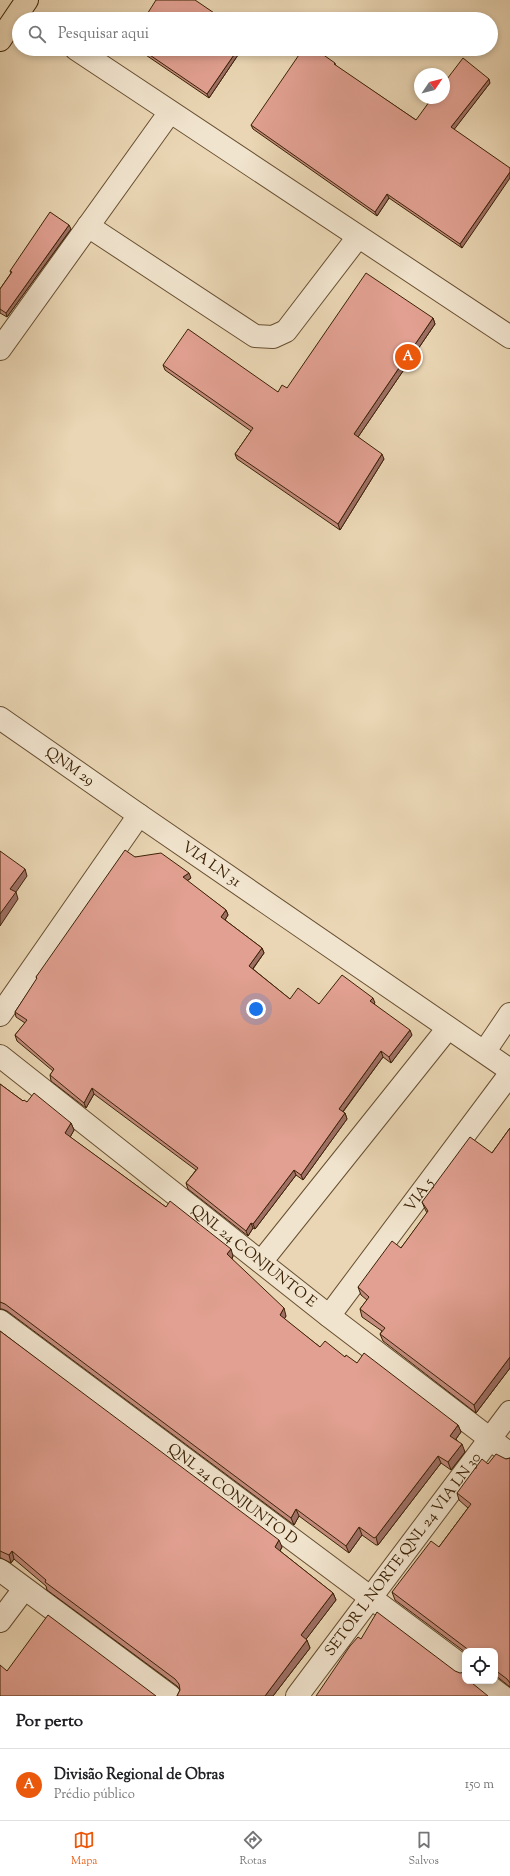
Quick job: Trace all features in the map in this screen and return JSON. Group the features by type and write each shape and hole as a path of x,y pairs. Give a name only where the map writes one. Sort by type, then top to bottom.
{"main road":[{"path":"0,40 12,26"}],"street":[{"path":"86,56 510,337"},
{"path":"0,349 170,112"},
{"path":"88,226 255,336 273,337 286,331 358,237"},
{"name":"QNM 29","path":"0,718 139,815"},
{"path":"0,1015 139,815"},
{"name":"VIA LN 31","path":"139,815 448,1028 485,1051 510,1070"},
{"path":"485,1051 510,1014"},
{"path":"261,1262 448,1028"},
{"name":"QNL 24 CONJUNTO E","path":"0,1056 330,1316 510,1454"},
{"name":"VIA 5","path":"330,1316 510,1074"},
{"name":"QNL 24 CONJUNTO D","path":"0,1321 462,1666"},
{"name":"SETOR L NORTE QNL 24 VIA LN 30","path":"297,1696 510,1412"},
{"path":"0,1570 170,1696"},
{"path":"0,1621 24,1589"},
{"path":"486,1684 502,1696"}],"building":[{"path":"156,0 195,0 213,12 148,12"},
{"path":"151,56 233,56 207,94"},
{"path":"298,56 325,56 335,63 334,64 416,120 428,104 450,104 450,75 463,58 489,79 451,127 510,168 510,172 460,244 387,194 375,212 251,125"},
{"path":"50,212 69,225 6,313 0,309 0,289 12,272 10,271"},
{"path":"366,273 433,318 354,434 382,454 338,524 235,454 253,428 163,365 188,329 278,392 282,385 287,388"},
{"path":"125,850 135,857 161,853 189,873 183,877 226,910 221,917 262,948 249,966 290,999 298,988 319,1004 342,975 373,998 370,1001 410,1030 389,1057 381,1051 339,1109 345,1113 301,1175 294,1170 246,1231 186,1183 198,1168 92,1088 84,1103 50,1075 54,1069 15,1035 27,1020 15,1012 37,978 36,977"},
{"path":"0,851 25,869 10,889 16,892 0,914"},
{"path":"0,1084 23,1101 24,1100 27,1102 34,1093 71,1123 65,1133 166,1207 170,1201 231,1249 227,1254 284,1308 280,1315 320,1347 325,1341 345,1357 346,1355 357,1363 364,1353 458,1425 450,1436 462,1444 448,1462 438,1456 376,1537 374,1538 359,1527 346,1546 296,1509 291,1518 5,1304 0,1302"},
{"path":"510,1128 510,1357 474,1405 380,1334 385,1328 360,1309 369,1297 358,1287 392,1241 401,1248 428,1211 422,1202 470,1137 492,1153"},
{"path":"0,1331 279,1540 275,1547 333,1593 301,1635 307,1640 265,1696 177,1696 180,1690 179,1684 175,1679 45,1582 46,1580 12,1551 9,1555 0,1551"},
{"path":"496,1454 506,1459 510,1458 510,1683 498,1672 498,1648 466,1648 392,1592 431,1541 439,1547 471,1504 457,1493 482,1459 488,1464"},
{"path":"377,1612 455,1671 462,1673 462,1684 474,1684 488,1696 316,1696 350,1646 358,1637 361,1639"},
{"path":"48,1615 156,1696 0,1696 0,1665 7,1671"}],"place":[{"name":"Divisão Regional de Obras","path":"408,357"}]}
